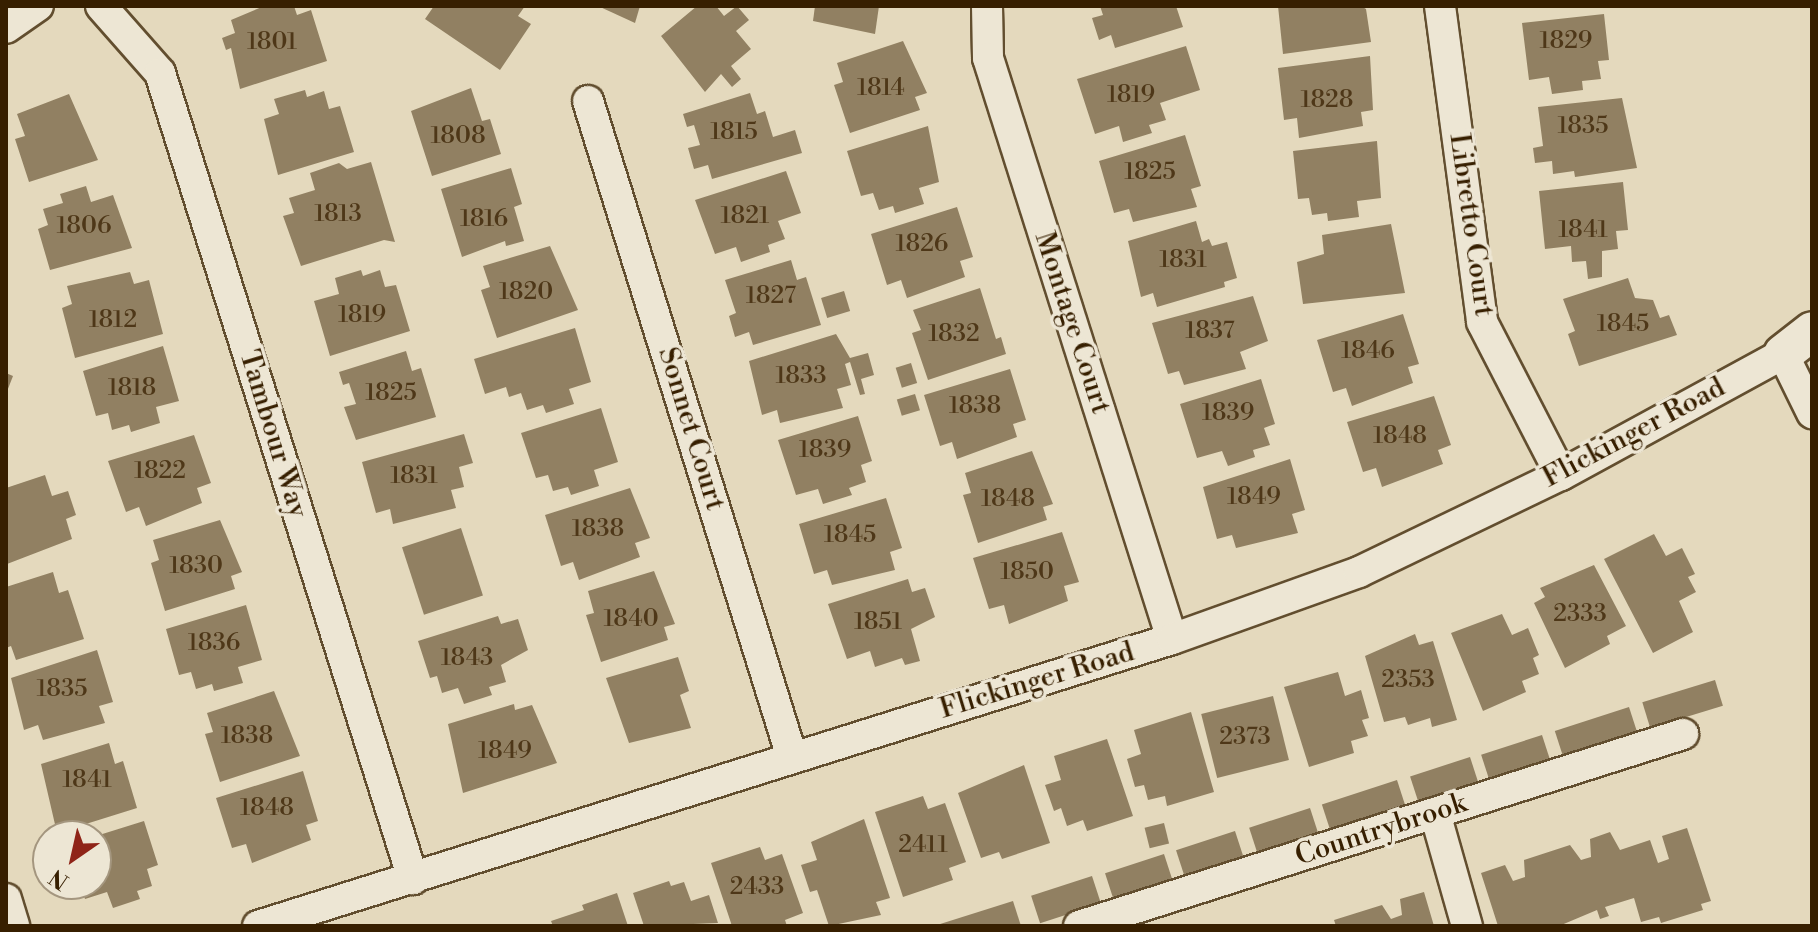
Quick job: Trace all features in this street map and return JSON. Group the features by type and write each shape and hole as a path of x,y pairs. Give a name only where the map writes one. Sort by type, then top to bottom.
{"street":[{"path":"6,28 38,6"},
{"name":"Tambour Way","path":"101,6 160,73 413,879"},
{"name":"Montage Court","path":"987,6 988,58 1172,639"},
{"name":"Libretto Court","path":"1440,6 1482,322 1561,475"},
{"name":"Sonnet Court","path":"588,101 792,757"},
{"path":"1812,331 1783,354 1812,413"},
{"name":"Flickinger Road","path":"258,926 1172,639 1359,572 1561,475 1783,354"},
{"name":"Countrybrook","path":"1079,926 1683,734"},
{"path":"1435,813 1467,926"},
{"path":"6,899 14,926"}],"building":[{"path":"264,6 294,6 297,15 311,10 327,61 240,89 231,48 226,50 222,38 235,33 231,20"},
{"path":"434,6 525,6 518,16 531,24 500,70 425,19"},
{"path":"598,6 640,6 635,23"},
{"path":"697,6 716,6 724,16 737,6 749,20 736,31 751,49 731,66 741,79 732,87 721,74 705,92 661,36"},
{"path":"815,6 879,6 875,34 813,21"},
{"path":"1100,6 1176,6 1183,27 1115,48 1111,35 1099,40 1092,18 1103,15"},
{"path":"1278,6 1361,6 1366,9 1371,42 1283,54"},
{"path":"1604,14 1609,60 1598,61 1601,79 1582,81 1583,90 1552,94 1549,77 1529,80 1522,23"},
{"path":"903,41 927,93 915,97 920,110 850,133 834,85 843,82 837,63"},
{"path":"1186,46 1200,90 1160,103 1166,120 1149,125 1152,133 1123,142 1119,126 1095,134 1077,79"},
{"path":"1370,56 1373,110 1361,112 1363,126 1299,138 1297,118 1284,120 1278,68"},
{"path":"471,88 482,121 490,119 501,154 432,176 411,111"},
{"path":"305,90 307,97 324,91 329,109 340,106 354,152 278,175 264,119 279,114 274,99"},
{"path":"750,93 757,114 765,111 773,137 795,130 802,153 712,179 708,165 694,169 688,148 700,145 694,125 687,127 683,114"},
{"path":"69,94 98,160 29,182 15,139 25,136 17,114"},
{"path":"1622,98 1637,168 1575,177 1574,171 1553,174 1552,161 1535,163 1533,148 1543,146 1538,107"},
{"path":"928,126 939,182 919,188 924,204 895,213 893,206 879,210 873,193 861,196 847,151"},
{"path":"1185,135 1201,186 1191,189 1197,207 1133,222 1129,209 1114,213 1099,161"},
{"path":"1377,141 1381,198 1357,201 1359,217 1328,221 1327,213 1312,215 1309,198 1298,199 1293,151"},
{"path":"371,162 395,242 384,240 301,266 283,216 294,213 289,198 315,190 310,173 339,163 347,169"},
{"path":"511,168 522,204 514,207 524,241 506,246 505,241 462,257 441,189"},
{"path":"786,171 801,213 778,221 785,239 768,245 770,252 741,262 736,247 715,254 695,200"},
{"path":"1623,182 1628,230 1616,231 1618,249 1602,251 1602,277 1588,279 1586,261 1572,262 1571,246 1545,249 1539,191"},
{"path":"86,186 91,202 113,195 132,248 50,270 38,229 48,225 43,209 63,203 60,194"},
{"path":"957,207 973,257 960,261 965,277 907,298 901,280 887,285 871,234"},
{"path":"1196,221 1202,242 1209,239 1212,246 1227,242 1237,278 1224,282 1225,287 1157,307 1153,293 1141,297 1128,241"},
{"path":"1391,224 1405,293 1303,304 1297,262 1324,254 1322,235"},
{"path":"550,246 578,310 497,338 481,290 490,287 483,266"},
{"path":"791,260 797,280 806,277 821,325 753,345 749,332 735,337 729,316 736,313 725,280"},
{"path":"361,270 363,276 380,270 385,287 396,285 410,331 330,356 314,301 339,294 335,278"},
{"path":"130,272 134,284 149,280 163,334 75,358 62,308 72,304 67,286"},
{"path":"1628,278 1635,298 1653,300 1660,318 1669,315 1677,335 1579,366 1568,334 1575,331 1563,299"},
{"path":"980,288 996,339 1001,337 1006,354 928,380 912,333 921,330 913,310"},
{"path":"844,291 850,311 827,318 821,298"},
{"path":"1253,296 1268,341 1240,352 1246,369 1184,385 1179,371 1168,374 1152,323"},
{"path":"1403,314 1419,364 1408,367 1413,383 1352,406 1346,388 1333,392 1317,340"},
{"path":"575,328 591,382 569,389 574,404 546,413 543,405 527,410 521,393 509,397 506,387 485,394 474,359"},
{"path":"836,334 850,358 868,353 874,375 861,379 865,394 860,395 850,362 845,364 851,385 837,389 843,408 780,423 777,410 762,415 749,361"},
{"path":"163,346 179,401 156,407 160,423 131,432 129,425 112,430 108,413 96,416 83,371"},
{"path":"406,351 412,371 421,368 436,417 356,440 344,407 356,404 349,383 343,385 339,372"},
{"path":"911,363 917,383 902,388 896,368"},
{"path":"1010,369 1026,420 1013,424 1017,437 957,459 952,442 940,446 924,395"},
{"path":"6,373 13,376 6,394"},
{"path":"1261,379 1275,424 1264,428 1270,445 1253,450 1255,457 1228,466 1222,451 1197,458 1180,404"},
{"path":"915,394 920,410 902,416 897,400"},
{"path":"1434,396 1451,445 1438,450 1443,464 1382,487 1376,468 1363,472 1347,422"},
{"path":"601,408 618,462 594,470 599,486 571,495 568,487 553,491 548,475 536,478 521,433"},
{"path":"858,416 872,461 861,465 866,482 849,488 852,495 823,504 818,489 796,495 778,440"},
{"path":"464,434 473,463 459,467 464,487 451,490 456,508 393,524 390,509 376,513 362,462"},
{"path":"194,435 211,483 197,488 202,503 146,526 139,507 126,512 108,461"},
{"path":"1032,451 1053,504 1043,507 1047,520 978,543 963,495 971,493 965,473"},
{"path":"1290,459 1305,510 1292,514 1298,533 1236,548 1232,535 1217,539 1203,487"},
{"path":"45,475 52,496 68,491 76,515 66,519 72,539 7,564 6,488"},
{"path":"630,488 650,538 635,543 640,557 579,580 573,562 561,566 545,515"},
{"path":"886,498 902,548 890,552 895,570 832,585 827,570 814,574 799,524"},
{"path":"220,520 242,572 231,576 235,589 165,611 151,563 159,560 153,540"},
{"path":"461,528 483,596 424,615 402,547"},
{"path":"1062,532 1079,582 1064,586 1068,601 1009,624 1004,605 989,609 973,558"},
{"path":"1654,534 1666,556 1682,548 1695,574 1688,577 1696,592 1679,601 1693,632 1653,653 1604,559"},
{"path":"1594,565 1626,626 1607,636 1610,644 1565,668 1534,603 1545,597 1540,588"},
{"path":"654,571 675,624 664,627 668,640 601,662 586,615 594,613 588,591"},
{"path":"53,572 59,593 68,590 84,639 16,660 11,646 6,648 6,587"},
{"path":"908,579 912,592 925,588 935,617 911,629 920,661 905,665 902,658 875,667 870,651 847,659 828,604"},
{"path":"246,605 262,660 238,667 243,683 214,691 212,684 196,689 191,672 179,675 166,629"},
{"path":"1502,614 1512,635 1528,628 1539,655 1533,658 1539,674 1522,681 1526,692 1483,711 1451,633"},
{"path":"498,616 501,624 518,619 528,650 501,665 506,682 489,687 492,695 464,704 458,688 442,693 437,676 430,678 418,641"},
{"path":"1415,634 1419,645 1433,641 1457,720 1432,727 1430,718 1408,725 1405,717 1384,722 1365,656"},
{"path":"97,650 113,702 99,706 105,723 43,740 38,725 24,730 11,678"},
{"path":"678,657 689,691 680,695 691,728 629,743 606,678"},
{"path":"1338,672 1345,696 1361,690 1369,718 1362,720 1368,736 1351,741 1354,753 1309,767 1284,687"},
{"path":"1715,680 1723,706 1650,728 1642,702"},
{"path":"274,691 300,756 220,782 205,734 213,732 207,713"},
{"path":"1273,696 1289,760 1217,778 1201,714"},
{"path":"514,704 515,710 532,705 557,763 463,793 448,724"},
{"path":"1629,707 1638,734 1563,758 1555,731"},
{"path":"1191,712 1214,792 1167,806 1165,796 1148,800 1144,785 1135,787 1127,759 1141,754 1134,730"},
{"path":"1542,735 1550,760 1489,780 1481,755"},
{"path":"1107,739 1133,816 1087,831 1083,820 1067,826 1061,808 1054,811 1045,785 1061,780 1054,756"},
{"path":"109,743 115,764 123,761 137,808 99,820 54,820 41,764"},
{"path":"1470,757 1478,782 1418,801 1410,776"},
{"path":"1024,765 1050,843 1002,859 999,852 981,858 958,793"},
{"path":"303,771 318,821 306,825 311,840 252,863 246,844 232,848 216,798"},
{"path":"1397,780 1406,807 1331,831 1322,804"},
{"path":"923,796 928,809 945,803 966,862 949,868 953,880 903,897 875,812"},
{"path":"1310,808 1318,833 1257,853 1249,828"},
{"path":"864,819 890,898 876,902 881,915 829,926 817,890 810,892 801,865 817,860 811,842"},
{"path":"144,821 158,865 147,869 152,886 137,891 140,899 113,908 110,900 112,831"},
{"path":"1164,823 1169,843 1150,848 1145,828"},
{"path":"1687,828 1711,901 1701,904 1703,910 1661,923 1659,917 1641,922 1634,898 1605,907 1609,916 1600,919 1597,910 1559,926 1498,926 1481,873 1505,865 1513,881 1525,877 1524,860 1570,845 1581,860 1591,857 1590,839 1610,832 1620,850 1650,840 1658,863 1669,859 1662,836"},
{"path":"1235,831 1244,859 1185,878 1176,850"},
{"path":"760,847 765,860 782,854 803,913 785,920 787,926 732,926 711,863"},
{"path":"1164,854 1172,879 1113,898 1105,873"},
{"path":"1092,876 1101,904 1040,923 1031,896"},
{"path":"669,881 671,886 684,882 691,901 709,895 718,923 644,926 633,893"},
{"path":"1424,892 1434,926 1336,926 1334,920 1382,905 1391,919 1402,915 1400,899"},
{"path":"617,893 628,926 553,926 551,921 584,910 582,905"},
{"path":"1013,901 1021,926 937,926 937,925"}]}
